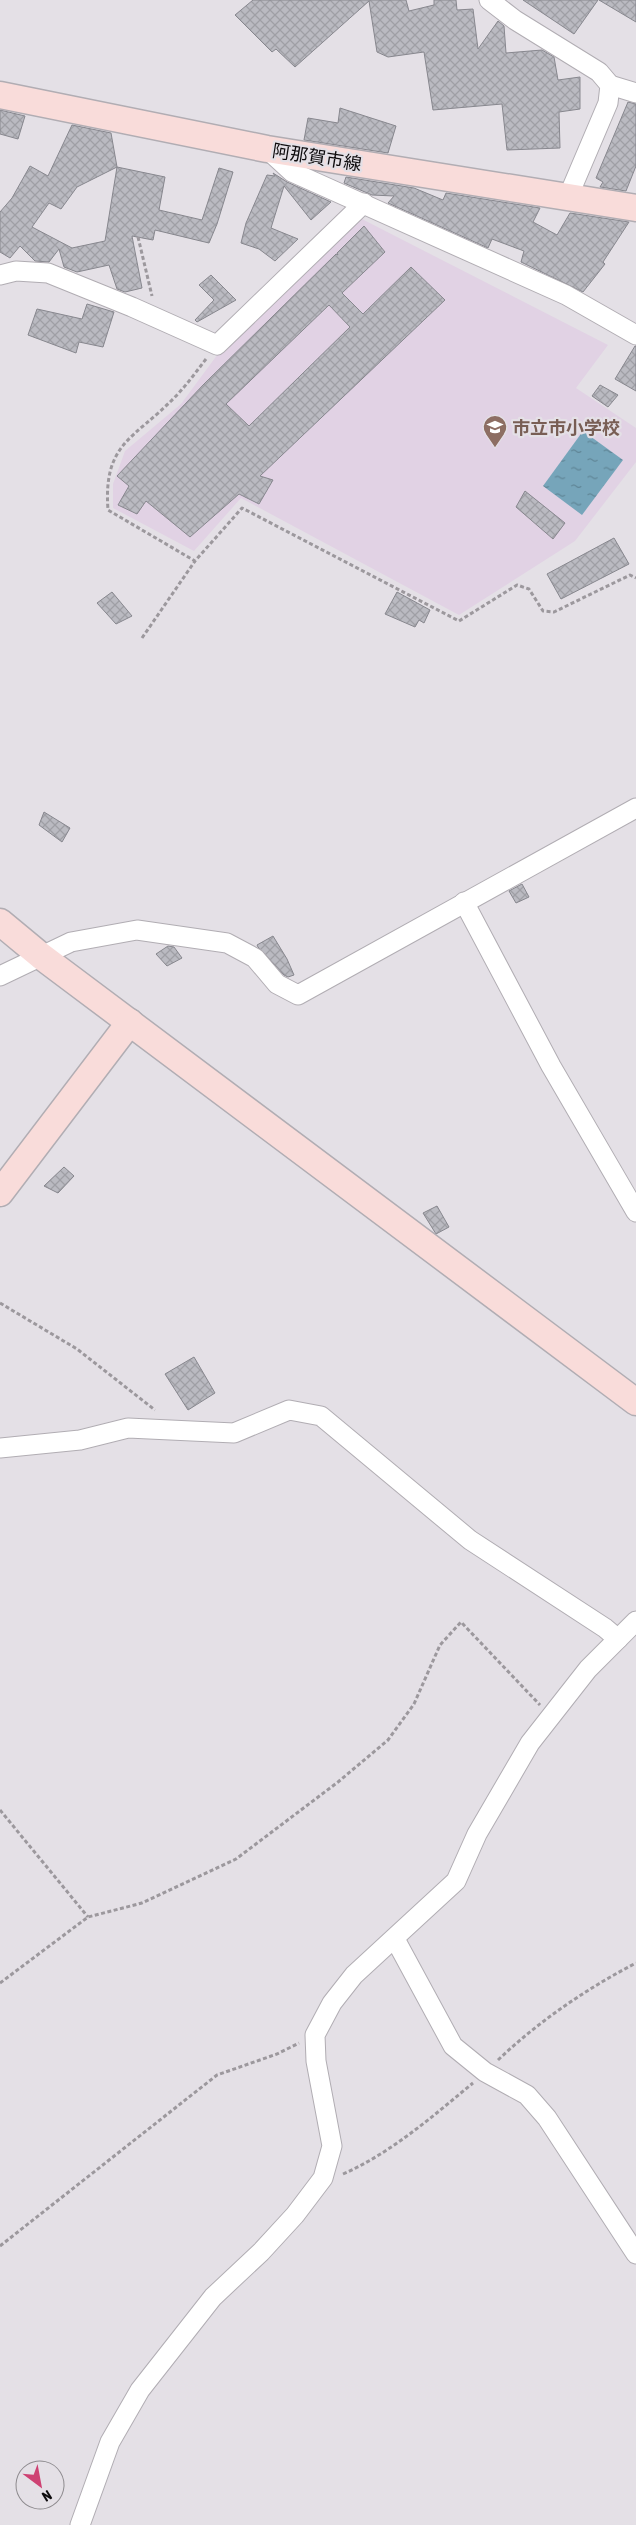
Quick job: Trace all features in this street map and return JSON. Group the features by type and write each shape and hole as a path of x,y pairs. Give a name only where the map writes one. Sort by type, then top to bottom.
{"street":[{"path":"488,0 515,20 599,72 610,86 636,94"},
{"path":"568,197 608,103 610,86"},
{"name":"阿那賀市線","path":"0,94 267,149 636,208"},
{"path":"267,149 292,172 566,295 636,335"},
{"path":"0,275 16,270 48,273 158,318 217,345 364,204"},
{"path":"0,976 82,938 137,930 227,943 255,958 277,984 298,995 636,808"},
{"path":"464,902 551,1066 636,1212"},
{"path":"0,922 41,956 636,1402"},
{"path":"0,1193 130,1022"},
{"path":"0,1448 80,1440 128,1428 234,1433 289,1410 321,1416 470,1540 605,1628 618,1639"},
{"path":"80,2525 110,2442 140,2390 213,2297 261,2252 295,2215 322,2178 332,2146 327,2110 316,2061 315,2035 332,2003 354,1974 395,1939 456,1881 486,1817 530,1743 588,1669 636,1621"},
{"path":"395,1939 453,2046 485,2072 527,2095 547,2118 636,2254"}],"path":[{"path":"138,237 158,318"},
{"path":"195,561 108,510 106,490 111,467 121,445 175,398 217,345"},
{"path":"142,638 195,561 242,508 459,621 517,585 529,589 543,611 554,612 630,575 636,578"},
{"path":"0,1303 77,1349 180,1430"},
{"path":"0,1983 88,1917 142,1903 236,1859 338,1782 388,1740 414,1704 426,1681 440,1645 460,1622 552,1717"},
{"path":"0,1810 88,1917"},
{"path":"317,2185 360,2167 426,2122 526,2034 601,1981 636,1963"},
{"path":"0,2246 217,2075 277,2054 315,2035"}],"shaded area":[{"path":"358,217 608,345 576,388 636,428 636,462 575,541 459,615 241,498 194,551 113,508 113,484 125,451 181,404 226,343"}],"water":[{"path":"583,431 623,460 582,515 543,486"}],"building":[{"path":"253,0 406,0 409,11 434,5 434,0 456,0 457,10 473,9 478,49 498,21 504,26 506,53 542,50 554,57 558,80 580,77 580,109 559,112 560,148 507,150 502,104 433,110 424,52 388,57 377,52 369,1 295,67 276,49 272,52 235,15"},
{"path":"523,0 598,0 574,34"},
{"path":"599,0 636,0 636,22"},
{"path":"628,102 636,104 636,166 626,191 600,187 603,182 596,178"},
{"path":"340,108 396,126 388,153 304,140 308,118 338,123"},
{"path":"0,110 25,116 18,139 0,134"},
{"path":"72,125 111,133 117,167 165,177 159,210 202,220 219,168 233,172 209,243 155,230 153,240 132,236 142,288 125,292 117,289 109,265 77,272 64,267 59,249 49,262 35,261 20,246 10,258 0,252 0,212 12,198 30,166 48,176","holes":["117,167 105,241 72,248 32,227 49,203 61,209 77,187"]},
{"path":"273,173 287,182 331,202 311,220 284,186 271,228 298,239 275,261 259,249 241,243 246,223 267,175 275,176"},
{"path":"346,177 414,188 443,200 446,193 540,208 533,222 557,235 570,213 629,222 603,262 605,264 583,292 521,262 524,251 492,239 488,248 388,203 394,196 372,195 344,183"},
{"path":"364,226 385,252 342,293 363,314 411,267 445,300 260,476 273,480 259,504 239,494 190,537 146,501 137,514 118,505 129,486 117,476 204,384 336,254 338,255 337,253","holes":["329,305 350,327 249,426 226,404"]},
{"path":"211,275 236,300 197,322 195,320 214,300 199,285"},
{"path":"87,304 114,312 103,347 79,342 76,353 28,335 37,309 82,319"},
{"path":"636,346 636,391 615,379"},
{"path":"600,385 618,395 608,407 592,396"},
{"path":"525,491 565,523 553,539 516,507"},
{"path":"614,538 629,564 561,599 547,574"},
{"path":"112,592 132,616 116,624 97,603"},
{"path":"397,592 430,610 424,623 419,620 415,627 385,614"},
{"path":"44,812 70,828 62,842 39,825"},
{"path":"522,884 529,897 516,903 509,891"},
{"path":"273,936 294,975 288,977 284,975 258,947 257,945"},
{"path":"168,946 174,947 182,958 167,966 156,954"},
{"path":"64,1167 74,1176 58,1193 44,1186"},
{"path":"437,1206 449,1227 436,1234 423,1213"},
{"path":"194,1357 215,1393 188,1410 165,1374"}],"place":[{"name":"市立市小学校","path":"495,448"}]}
